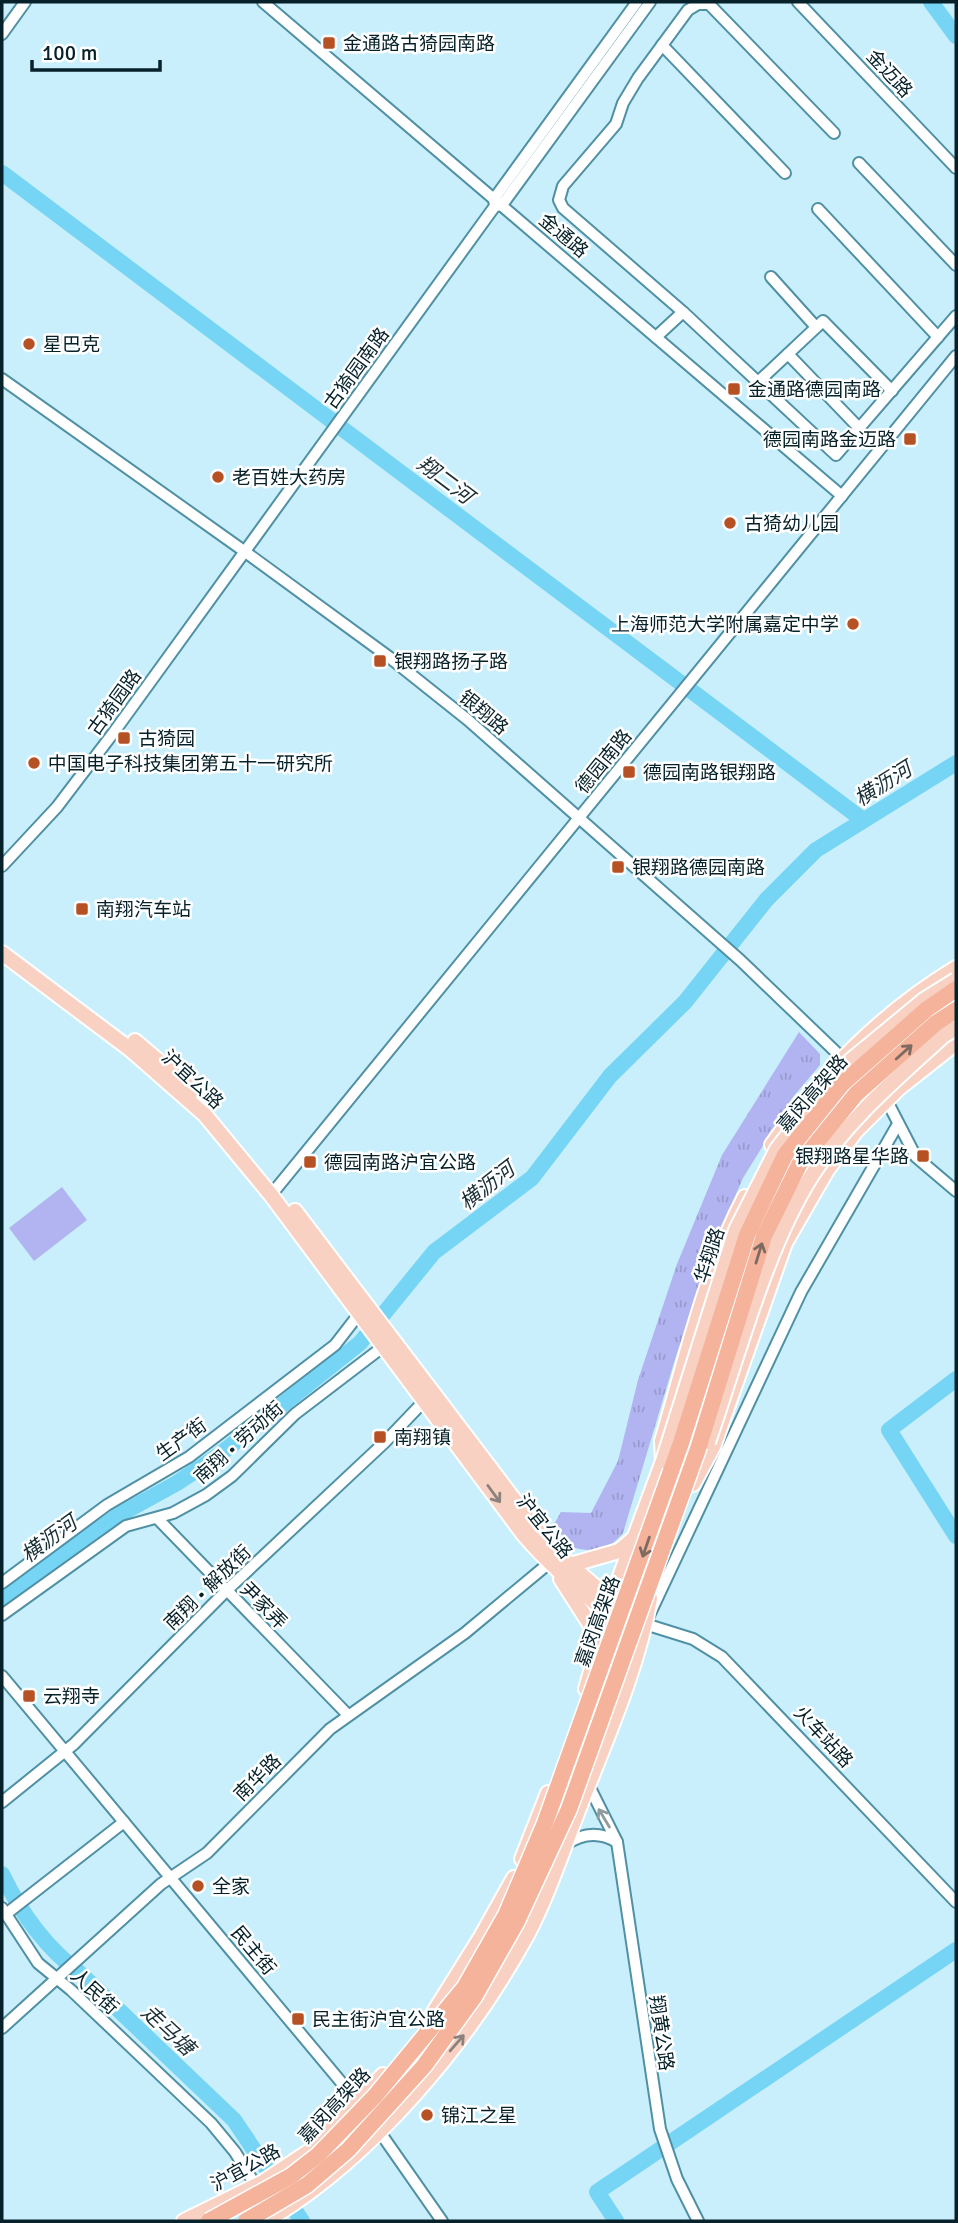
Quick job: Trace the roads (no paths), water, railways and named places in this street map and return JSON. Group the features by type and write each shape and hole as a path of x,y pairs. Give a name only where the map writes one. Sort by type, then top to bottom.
{"highway":[{"name":"嘉闵高架路","path":"209,2221 290,2176 318,2155 374,2096 465,1987 506,1915 545,1823 673,1468 747,1234 785,1155 842,1084 927,1009 956,989"},
{"name":"嘉闵高架路","path":"246,2221 307,2185 334,2163 424,2066 474,1997 517,1921 569,1809 698,1449 764,1236 800,1163 856,1094 936,1023 956,1010"}],"main road":[{"name":"沪宜公路","path":"2,942 175,1073 211,1108 383,1339 540,1534 559,1568"},
{"name":"沪宜公路","path":"2,953 169,1081 213,1124 274,1191"},
{"path":"663,1461 662,1441 730,1226 771,1147 805,1097 842,1057 935,981 956,968"},
{"name":"华翔路","path":"609,1607 663,1461 736,1230 777,1149 838,1071 924,1000 956,980"},
{"path":"266,2221 331,2178 379,2130 470,2028 528,1933 588,1784 646,1624 650,1596 698,1470 778,1241 812,1175 863,1108 943,1036 956,1028"},
{"path":"698,1470 713,1447 785,1243 827,1170 855,1132 887,1101 956,1043"},
{"name":"沪宜公路","path":"428,1396 559,1568 609,1607 646,1624"},
{"path":"600,1640 559,1568 619,1551 634,1538"},
{"name":"沪宜公路","path":"184,2221 259,2184 311,2150 427,2024 510,1887 577,1720 609,1607"},
{"path":"609,1607 639,1642"}],"street":[{"path":"2,34 25,2"},
{"name":"金通路","path":"263,2 842,496"},
{"name":"古猗园南路","path":"244,551 497,203 638,2"},
{"name":"古猗园南路","path":"497,203 650,2"},
{"name":"金迈路","path":"798,2 956,168"},
{"path":"834,133 709,4 698,4 688,10 662,45 623,103 616,124 563,186 559,200 563,208 683,312 836,455 956,316"},
{"path":"662,45 785,173"},
{"path":"859,163 956,265"},
{"path":"818,209 938,337"},
{"path":"771,277 816,327"},
{"path":"656,337 683,312"},
{"path":"758,382 823,321 892,391"},
{"path":"788,354 859,428"},
{"name":"德园南路","path":"274,1191 956,356"},
{"name":"银翔路","path":"2,379 389,657 468,720 740,960 842,1057 887,1101 916,1157 956,1191"},
{"name":"古猗园路","path":"2,866 57,807 86,770 244,551"},
{"path":"646,1624 801,1292 898,1124"},
{"name":"生产街","path":"2,1583 107,1506 189,1457 335,1345 366,1313"},
{"name":"南翔 • 劳动街","path":"2,1615 127,1526 182,1509 218,1486 289,1419 383,1339"},
{"name":"南翔 • 解放街","path":"2,1802 64,1751 226,1591 379,1448 428,1396"},
{"name":"尹家弄","path":"157,1518 348,1715"},
{"name":"南华路","path":"2,2028 170,1877 207,1853 322,1737 348,1715 559,1568"},
{"name":"火车站路","path":"646,1624 692,1639 722,1657 956,1902"},
{"name":"民主街","path":"2,1676 358,2101 442,2221"},
{"name":"翔黄公路","path":"588,1784 617,1842 664,2144 698,2221"},
{"path":"10,1909 124,1822"},
{"path":"563,1847 576,1837 594,1835 604,1835 617,1842"},
{"name":"人民街","path":"10,1909 38,1963 60,1975 211,2123 259,2184"}],"waterway":[{"name":"横沥河","path":"931,2 956,36"},
{"name":"翔二河","path":"2,173 863,820"},
{"name":"横沥河","path":"2,1599 119,1515 177,1483 219,1455 360,1343 434,1252 532,1178 610,1076 685,1002 767,899 816,850 956,763"},
{"path":"956,1379 889,1430 956,1536"},
{"name":"走马塘","path":"2,1874 27,1917 57,1954 234,2120 302,2221"},
{"path":"616,2221 597,2192 956,1950"}],"place":[{"name":"金通路古猗园南路","path":"329,43"},
{"name":"星巴克","path":"29,344"},
{"name":"金通路德园南路","path":"734,389"},
{"name":"德园南路金迈路","path":"910,439"},
{"name":"老百姓大药房","path":"218,477"},
{"name":"古猗幼儿园","path":"730,523"},
{"name":"上海师范大学附属嘉定中学","path":"853,624"},
{"name":"银翔路扬子路","path":"380,661"},
{"name":"古猗园","path":"124,738"},
{"name":"中国电子科技集团第五十一研究所","path":"34,763"},
{"name":"德园南路银翔路","path":"629,772"},
{"name":"银翔路德园南路","path":"618,867"},
{"name":"南翔汽车站","path":"82,909"},
{"name":"银翔路星华路","path":"923,1156"},
{"name":"德园南路沪宜公路","path":"310,1162"},
{"name":"南翔镇","path":"380,1437"},
{"name":"云翔寺","path":"29,1696"},
{"name":"全家","path":"198,1886"},
{"name":"民主街沪宜公路","path":"298,2019"},
{"name":"锦江之星","path":"427,2115"}]}
